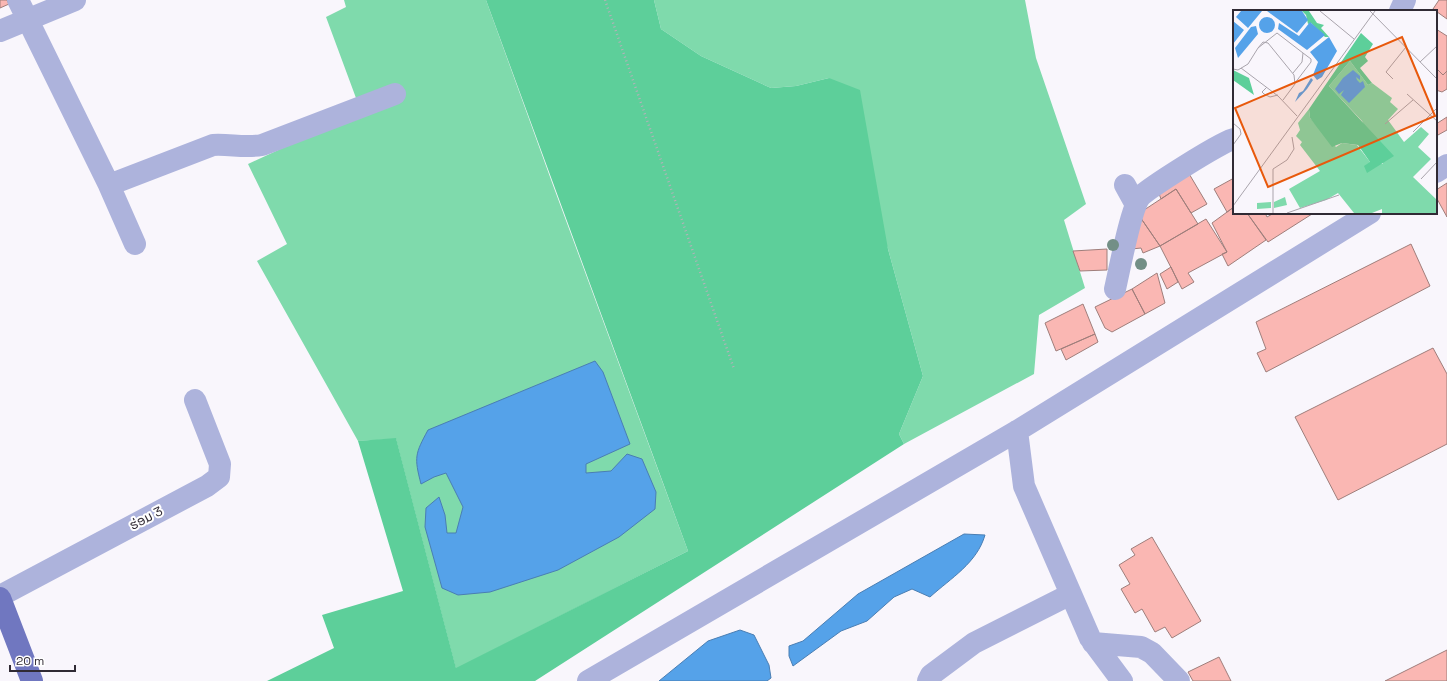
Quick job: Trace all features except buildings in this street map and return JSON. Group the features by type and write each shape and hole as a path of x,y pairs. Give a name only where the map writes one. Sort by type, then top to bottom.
{"main road":[{"path":"0,597 32,681"}],"street":[{"path":"0,31 22,10 75,0"},
{"path":"1400,10 1405,0"},
{"path":"22,10 109,185 135,244"},
{"path":"109,185 213,145 230,144 251,147 262,145 395,94"},
{"path":"1115,289 1136,205 1140,197 1205,153 1233,139"},
{"path":"1437,171 1447,165"},
{"path":"1125,185 1136,205"},
{"path":"588,681 1017,431 1368,214"},
{"name":"ຮ່ອມ 3","path":"0,597 207,486 219,477 220,464 195,400"},
{"path":"1017,431 1024,486 1093,643 1122,681"},
{"path":"926,679 974,643 1071,594"},
{"path":"1093,643 1141,647 1152,653 1179,681"}],"path":[{"path":"605,0 734,369"}],"green space":[{"path":"344,0 486,0 688,551 456,669 396,439 358,441 257,261 287,244 248,164 356,114 356,98 326,17 346,7"},
{"path":"486,0 654,0 661,29 701,56 771,88 796,86 829,78 860,90 888,249 923,376 899,434 904,444 535,681 267,681 334,648 322,615 403,591 358,441 396,438 456,668 688,551"},
{"path":"654,0 1025,0 1036,58 1086,204 1064,220 1085,288 1039,315 1034,374 904,444 899,434 923,376 888,249 829,78 796,86 771,88 701,56 661,29"}],"water":[{"path":"595,361 603,372 630,444 586,464 586,473 611,471 627,454 642,459 656,492 655,509 619,537 558,570 490,592 458,595 442,588 425,527 426,508 439,497 445,515 447,533 456,533 463,507 446,473 421,484 417,468 417,456 420,445 428,430"},
{"path":"964,534 985,535 976,554 970,562 930,597 912,589 894,597 867,621 841,631 793,666 789,656 789,646 803,641 858,594"},
{"path":"740,630 754,635 769,665 771,678 767,681 659,681 708,641"}]}
